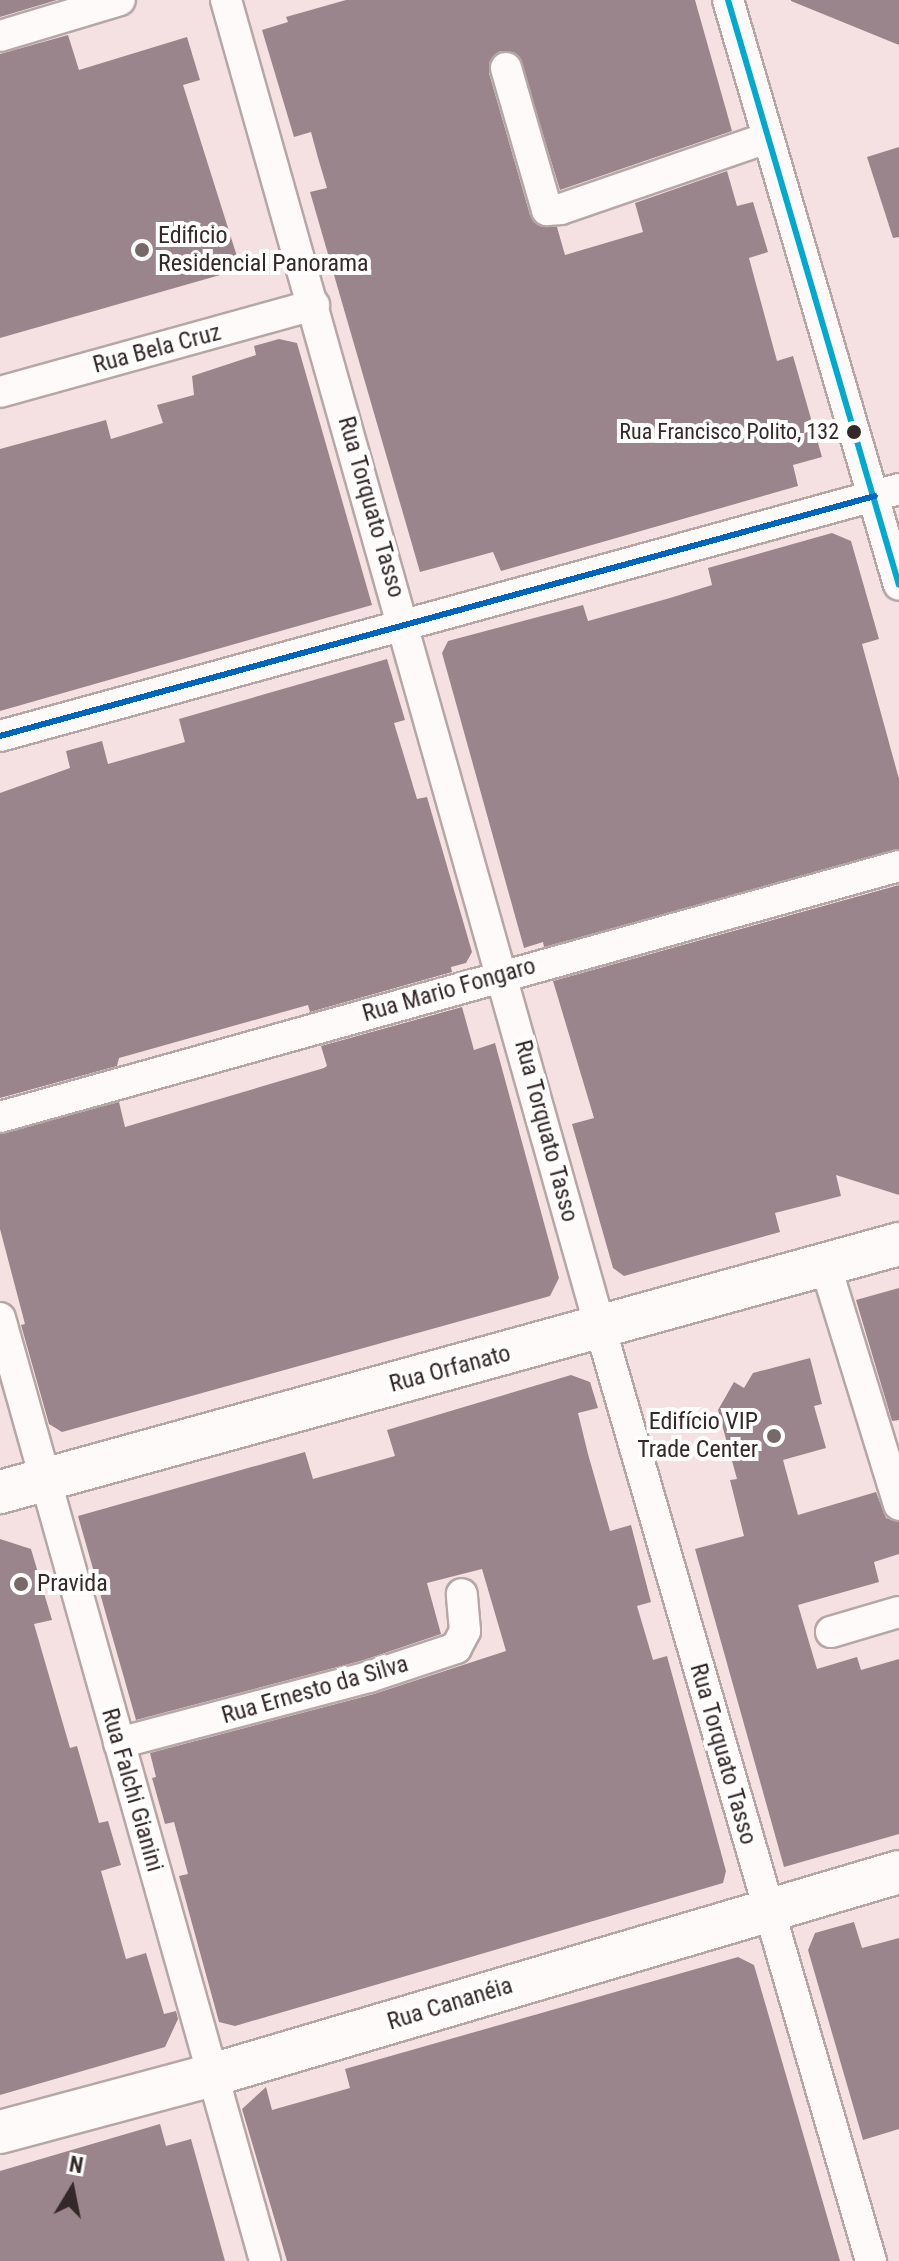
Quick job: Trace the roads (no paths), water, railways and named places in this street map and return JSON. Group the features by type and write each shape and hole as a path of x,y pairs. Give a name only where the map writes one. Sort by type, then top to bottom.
{"main road":[{"name":"Rua Orfanato","path":"0,1492 899,1244"},
{"name":"Rua Cananéia","path":"0,2132 212,2075 768,1908 899,1872"}],"street":[{"path":"0,36 120,0"},
{"name":"Rua Torquato Tasso","path":"226,0 600,1327 871,2261"},
{"path":"728,0 767,138 887,492 899,585"},
{"path":"506,68 547,210 561,209 767,138"},
{"name":"Rua Bela Cruz","path":"0,392 314,305"},
{"path":"0,736 887,492"},
{"name":"Rua Mario Fongaro","path":"0,1117 503,974 899,866"},
{"path":"825,1264 899,1505"},
{"name":"Rua Falchi Gianini","path":"0,1318 265,2261"},
{"name":"Rua Ernesto da Silva","path":"119,1743 369,1677 456,1648 465,1631 462,1594"},
{"path":"831,1632 899,1612"}],"place":[{"name":"Edificio Residencial Panorama","path":"142,250"},
{"name":"Rua Francisco Polito, 132","path":"854,432"},
{"name":"Edifício VIP Trade Center","path":"774,1436"},
{"name":"Pravida","path":"21,1584"}]}
